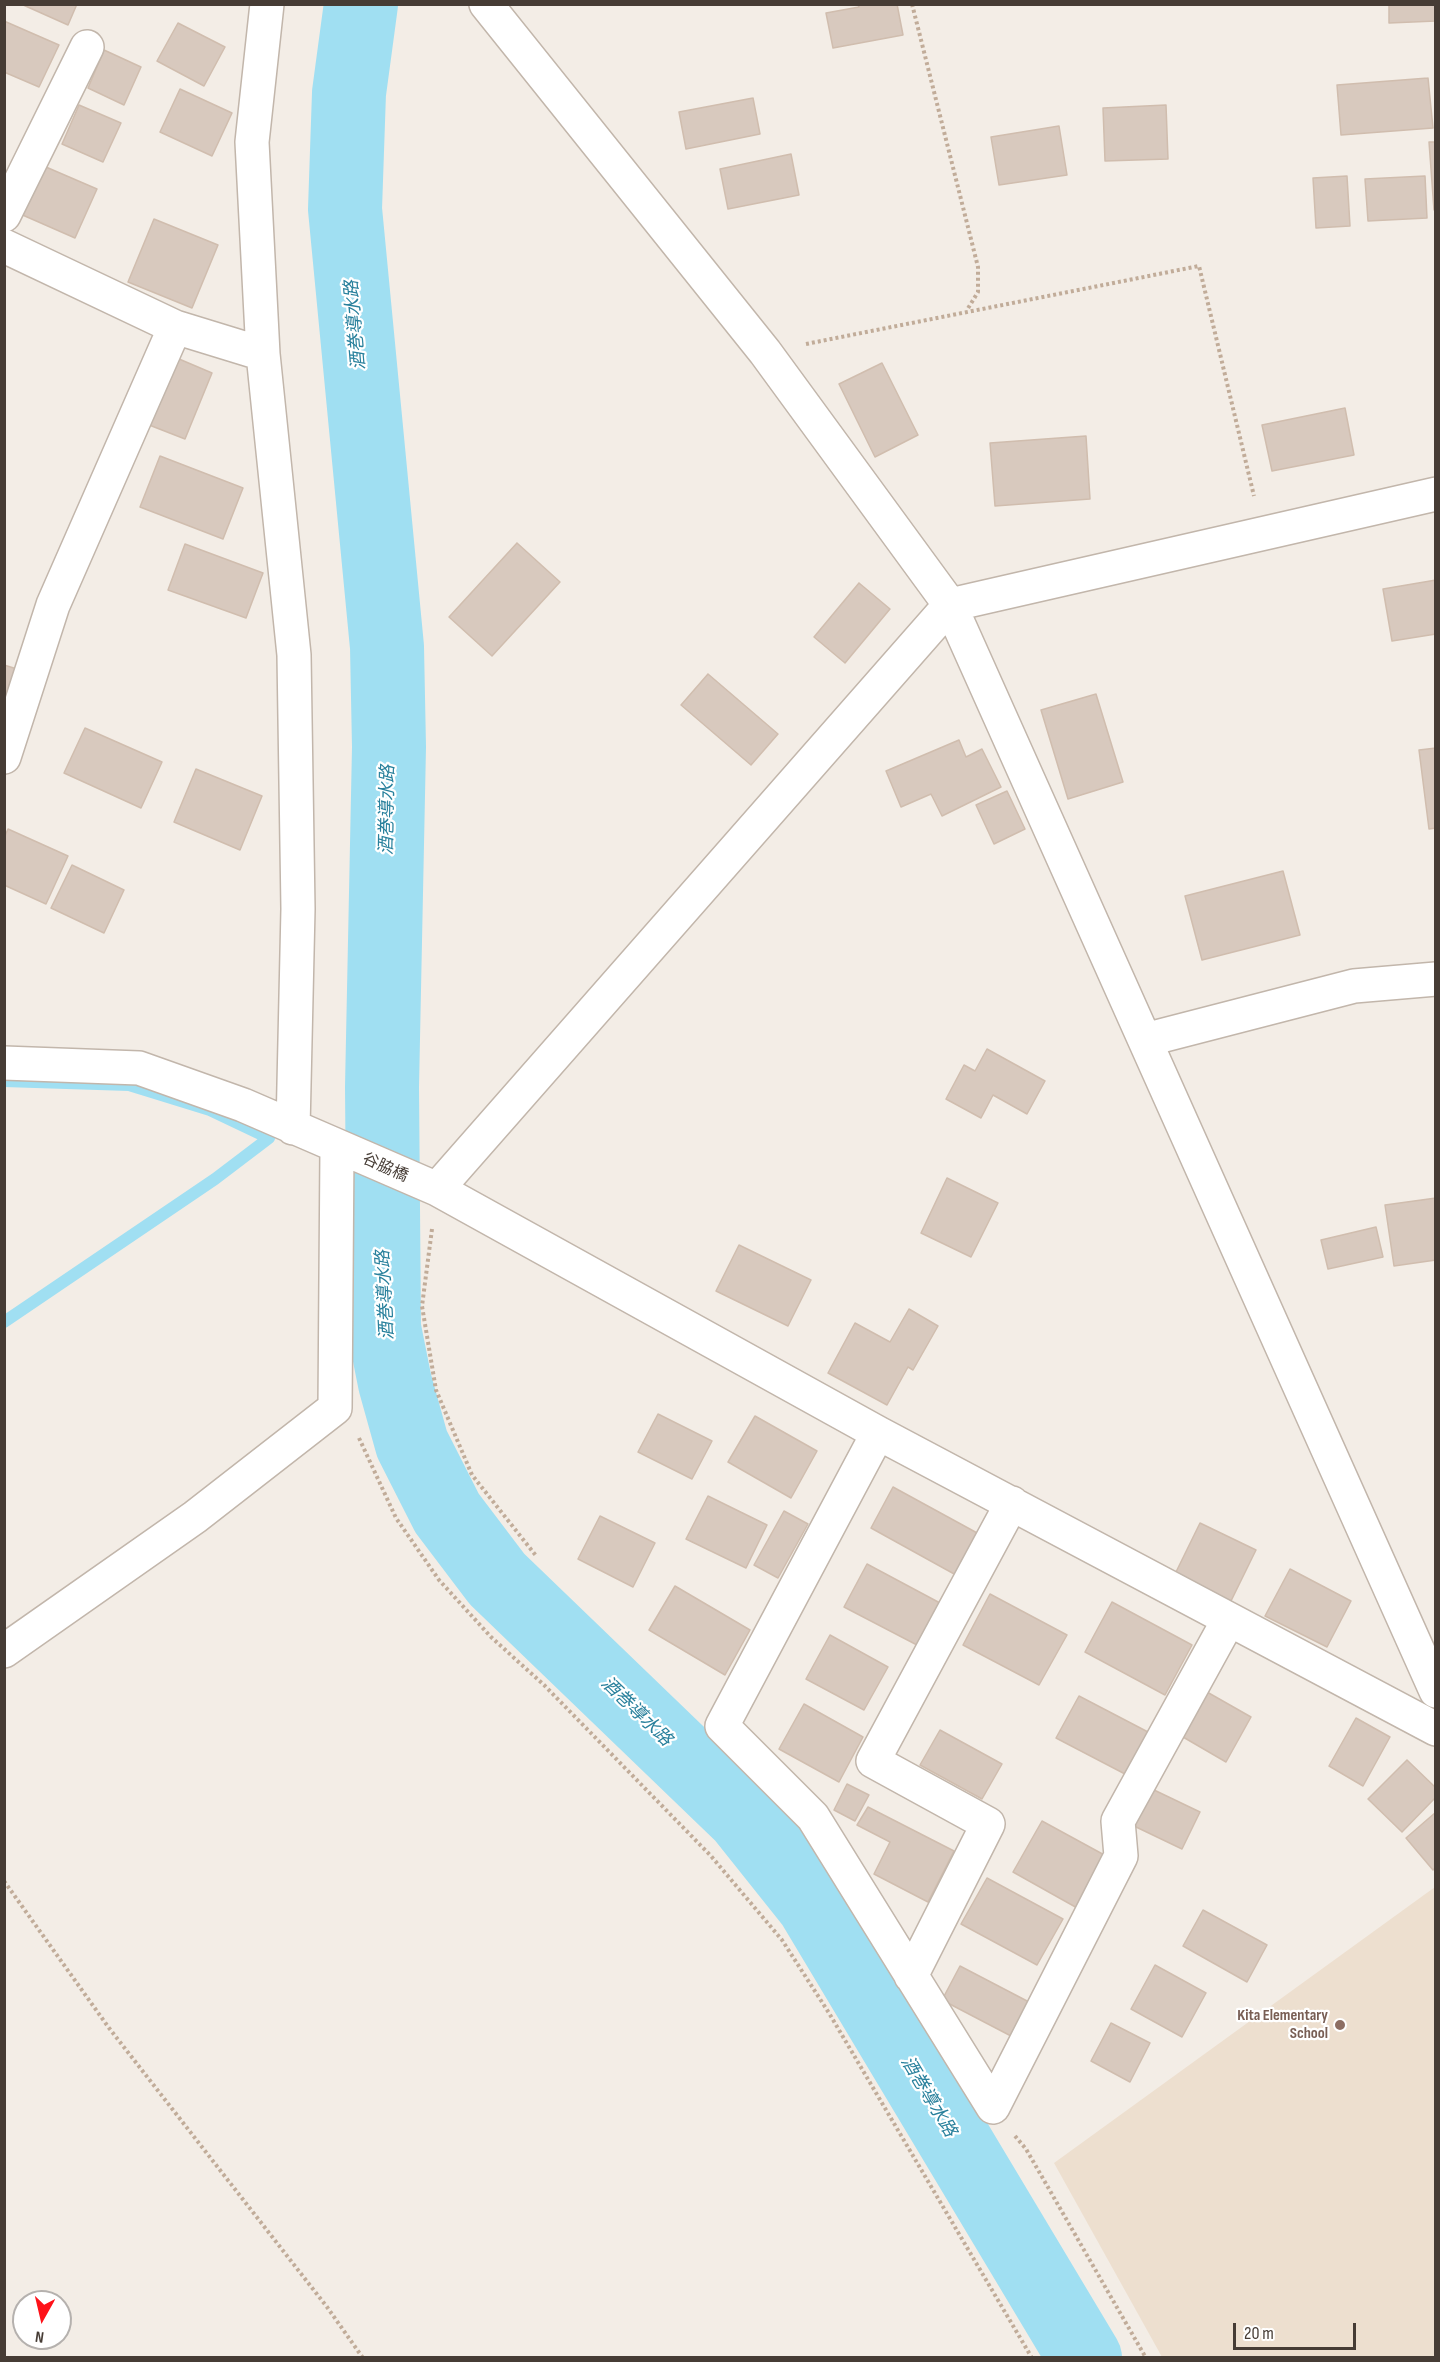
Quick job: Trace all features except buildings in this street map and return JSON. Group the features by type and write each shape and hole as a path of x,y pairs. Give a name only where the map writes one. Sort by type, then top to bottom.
{"street":[{"path":"267,4 252,142 263,354 294,655 298,909 293,1128"},
{"path":"486,4 765,352 950,605 1436,1691"},
{"path":"4,215 87,47"},
{"path":"4,246 175,327 263,354"},
{"path":"4,757 53,605 175,327"},
{"path":"427,1186 950,605 1436,494"},
{"path":"1145,1040 1354,986 1436,979"},
{"name":"谷脇橋","path":"4,1063 139,1068 243,1105 427,1186 878,1433 1436,1730"},
{"path":"4,1651 195,1517 335,1408 346,1151"},
{"path":"878,1433 722,1726 813,1817 993,2107"},
{"path":"911,1976 988,1824 873,1761 1012,1503"},
{"path":"993,2107 1121,1856 1118,1821 1228,1621"}],"path":[{"path":"912,4 978,267 978,292 966,311"},
{"path":"765,352 1199,266 1263,532"},
{"path":"427,1186 422,1306 436,1390 472,1475 537,1557"},
{"path":"335,1408 349,1416 396,1518 439,1580 492,1637 544,1685 711,1856 783,1940 829,2013 1032,2358"},
{"path":"4,1881 109,2028 327,2307 363,2358"},
{"path":"993,2107 1026,2149 1146,2358"}],"shaded area":[{"name":"Kita Elementary School","path":"1435,1887 1435,2357 1162,2357 1054,2163"}],"waterway":[{"name":"酒巻導水路","path":"361,4 349,93 345,209 387,647 389,747 382,1087 384,1328 395,1383 412,1444 447,1513 497,1579 742,1815 813,1904 1085,2358"},
{"path":"4,1081 129,1085 210,1110 269,1138 215,1179 4,1322"}],"place":[{"name":"Kita Elementary School","path":"1340,2025"}]}
